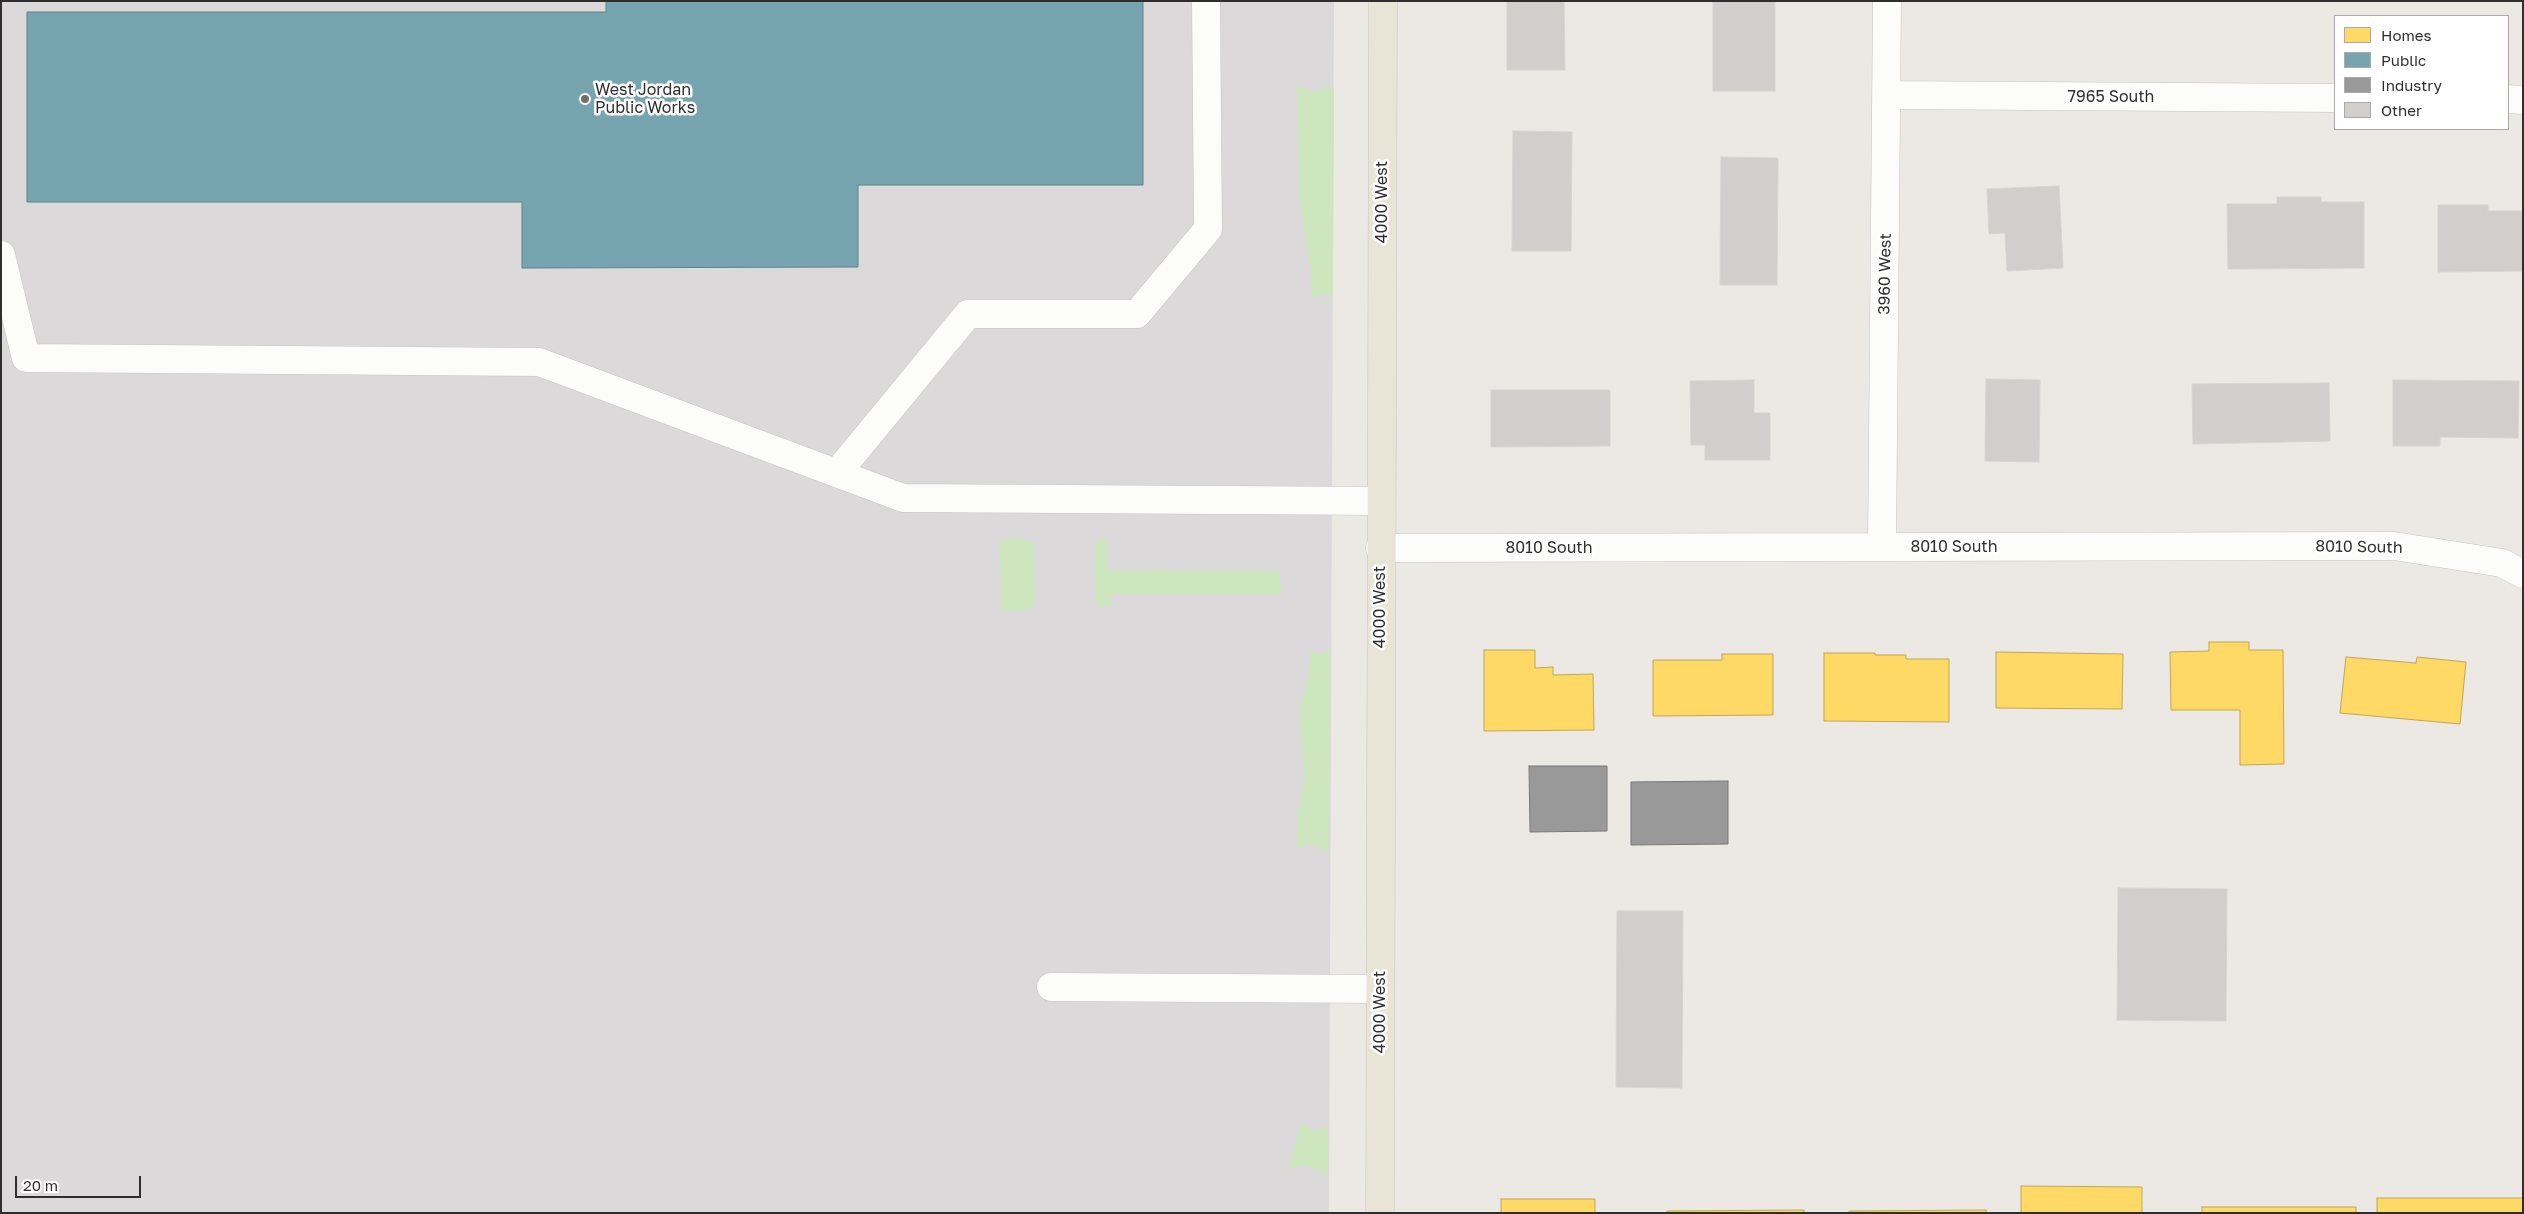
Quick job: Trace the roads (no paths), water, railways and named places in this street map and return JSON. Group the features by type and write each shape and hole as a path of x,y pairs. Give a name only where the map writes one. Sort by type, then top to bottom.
{"main road":[{"name":"4000 West","path":"1380,1213 1380,501 1383,1"}],"street":[{"path":"837,473 968,314 1137,314 1208,229 1206,1"},
{"name":"3960 West","path":"1882,547 1888,96 1887,1"},
{"name":"7965 South","path":"1888,96 2334,98"},
{"path":"2509,99 2523,100"},
{"path":"1,255 26,358 539,362 903,498 1380,501"},
{"name":"8010 South","path":"1380,548 2394,546 2502,563 2523,574"},
{"path":"1051,986 1380,989"}],"place":[{"name":"West Jordan Public Works","path":"585,99"}]}
